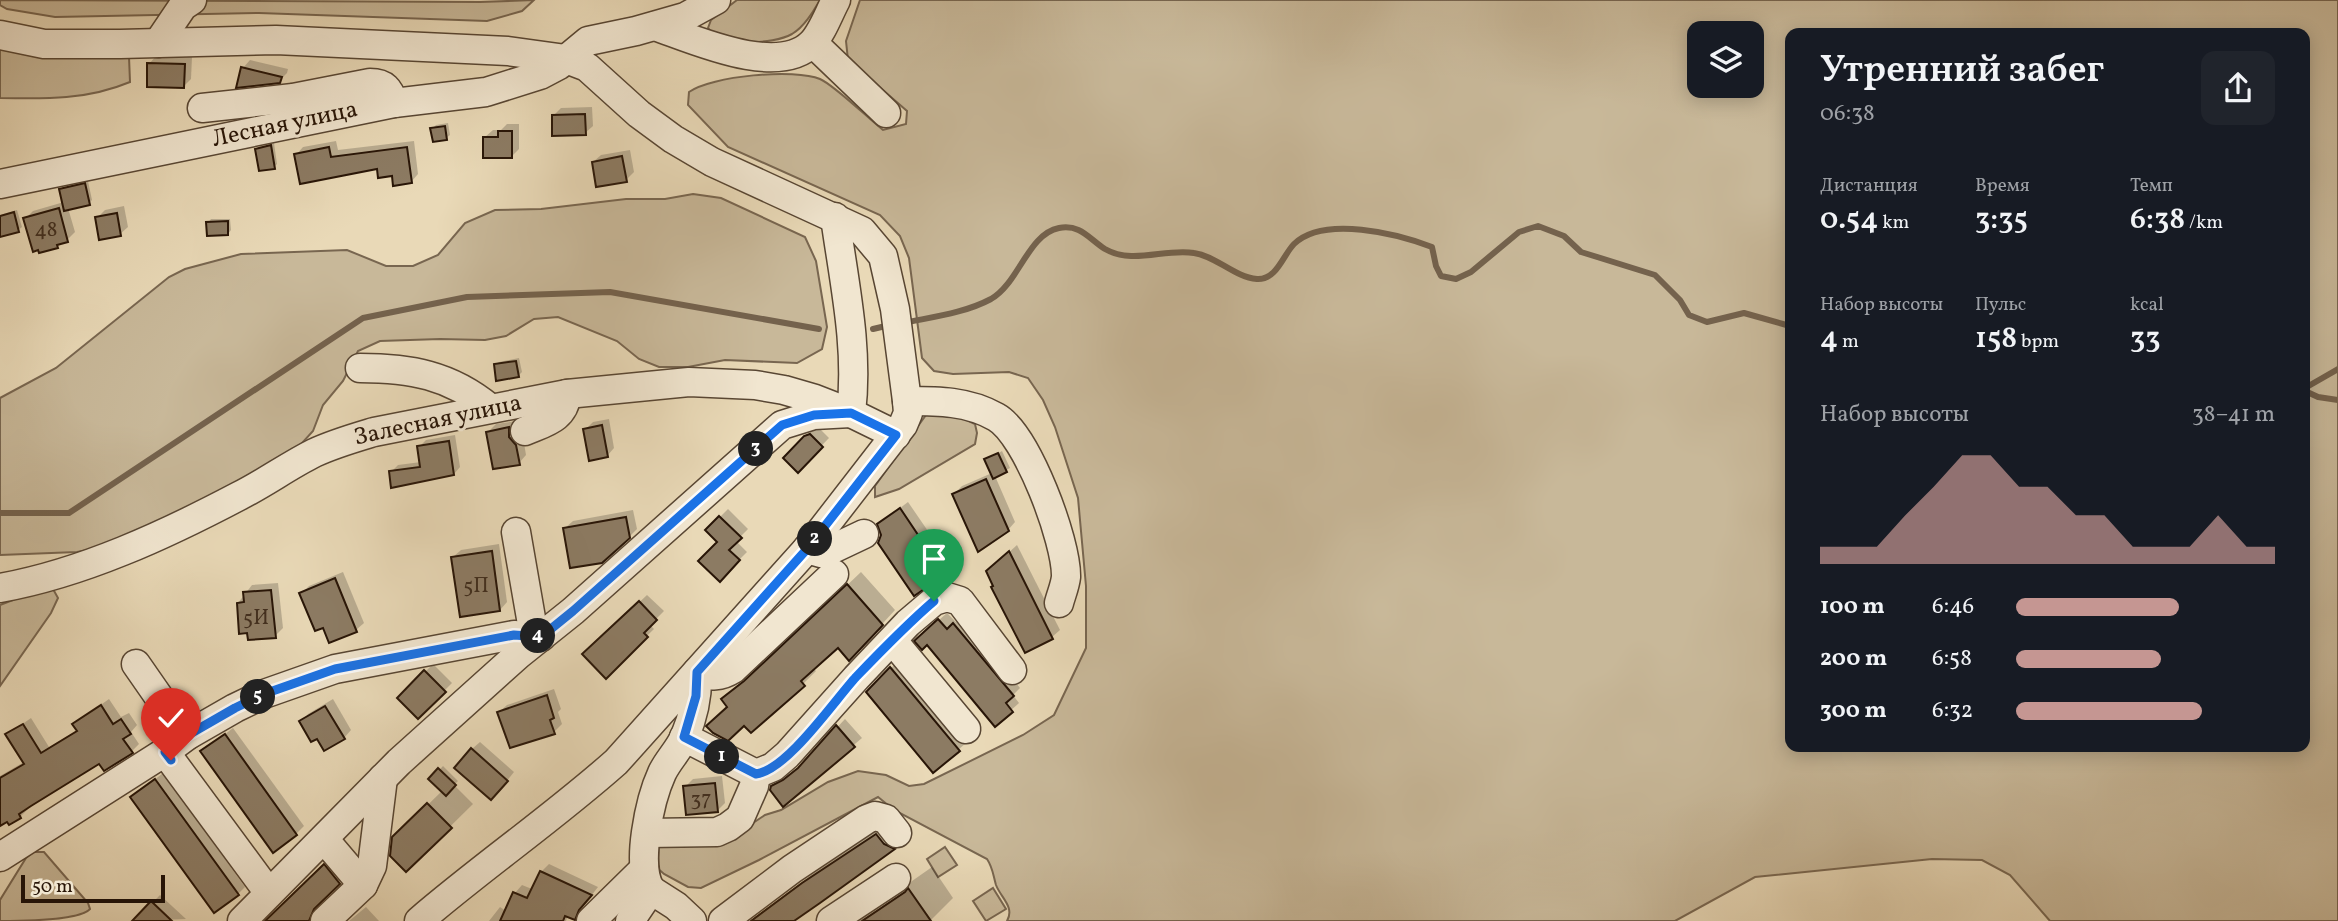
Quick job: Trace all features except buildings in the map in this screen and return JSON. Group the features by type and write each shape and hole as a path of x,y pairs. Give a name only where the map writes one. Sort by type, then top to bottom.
{"street":[{"name":"Лесная улица","path":"0,184 394,103 486,92 540,75 588,41 685,17 716,0"},
{"path":"655,26 751,56 787,57 813,43 836,0"},
{"path":"158,43 188,2"},
{"path":"0,35 44,44 276,40 508,51 566,59 587,67 639,114 673,139 712,162 862,231 883,256 900,336 908,413 896,435 807,549 651,725 607,770 474,874 419,921"},
{"path":"813,43 886,113"},
{"path":"202,108 293,98 370,83 381,83 390,90 394,103"},
{"path":"242,921 383,778 535,636 573,611 782,425 814,415 851,413 854,352 835,217"},
{"path":"360,368 427,373 446,379 490,408"},
{"name":"Залесная улица","path":"7,581 39,581 166,534 243,495 313,453 345,441 374,432 567,394 689,382 755,385 815,399 896,435"},
{"path":"525,431 562,412 567,394"},
{"path":"907,401 944,401 969,405 998,418 1013,431 1035,474 1059,537 1066,578 1059,603"},
{"path":"516,532 535,636"},
{"path":"807,549 826,552 863,534"},
{"path":"697,672 718,676 733,669 834,574"},
{"path":"684,737 756,774 773,767 788,755 908,623 934,601 947,597 960,601 1012,670"},
{"path":"0,857 188,735 264,694 335,669 514,635 535,636"},
{"path":"892,641 966,729"},
{"path":"136,664 188,735"},
{"path":"630,921 647,880 643,851 662,773 684,737 696,696 697,672"},
{"path":"165,752 268,894"},
{"path":"647,833 717,832 728,827 740,818 754,786 756,774"},
{"path":"325,921 363,885 372,866 383,778"},
{"path":"723,921 792,869 867,819 875,816 887,819 897,833"},
{"path":"324,839 363,885"},
{"path":"831,921 896,878"},
{"path":"591,921 647,880"},
{"path":"647,880 692,921"}],"shaded area":[{"path":"0,0 534,0 522,11 487,21 259,13 55,17 7,9 0,5"},
{"path":"737,0 820,0 804,23 792,34 772,40 748,42 724,38 708,28 711,20"},
{"path":"860,0 2338,0 2338,921 2050,921 2010,875 1982,860 1932,859 1755,877 1675,921 1007,921 1008,907 996,885 987,859 894,810 878,797 701,888 688,887 664,874 655,866 653,848 738,833 765,815 781,810 828,782 858,771 886,775 909,786 924,784 1023,735 1054,715 1086,648 1086,586 1078,498 1055,427 1043,400 1028,378 1009,372 953,374 934,371 922,358 909,258 900,236 880,215 728,147 688,105 689,92 700,86 753,75 792,74 826,82 883,130 906,124 907,111 848,60 846,41"},
{"path":"0,46 129,57 130,82 82,95 0,98"},
{"path":"693,194 721,198 805,237 816,261 827,327 822,349 797,363 725,360 688,367 659,367 639,359 617,341 558,317 534,319 506,336 485,340 380,341 358,351 343,381 323,405 313,431 294,452 120,544 77,552 0,555 0,398 56,368 169,277 185,269 241,254 347,250 386,266 413,266 438,255 465,223 495,210 541,209 626,199 665,199"},
{"path":"932,411 960,417 975,424 975,444 899,489 875,497 875,486 926,415"},
{"path":"53,589 58,598 51,613 0,686 0,605 31,593"},
{"path":"945,847 957,865 938,877 927,859"},
{"path":"33,852 44,852 88,903 90,909 62,918 0,921 0,900 26,858"},
{"path":"993,888 1006,909 986,921 973,901"}],"waterway":[{"path":"904,323 959,311 991,299 1001,292 1039,239 1059,228 1079,230 1116,254 1138,256 1194,253 1210,258 1241,275 1257,279 1270,276 1294,244 1307,235 1323,230 1362,230 1400,237 1432,247 1441,276 1456,279 1471,272 1519,232 1538,226 1564,236 1581,252 1655,275 1680,300 1689,315 1707,322 1744,313 1785,325"},
{"path":"0,513 69,513 363,318 467,297 610,292 819,329"},
{"path":"873,329 890,325"},
{"path":"2310,385 2338,369"},
{"path":"2310,393 2338,400"}],"route":[{"path":"171,760 165,752 211,721 264,694 335,669 514,635 541,637 782,425 814,415 851,413 896,435 807,549 697,672 696,696 684,737 756,774 773,767 788,755 908,623 934,601"}]}
